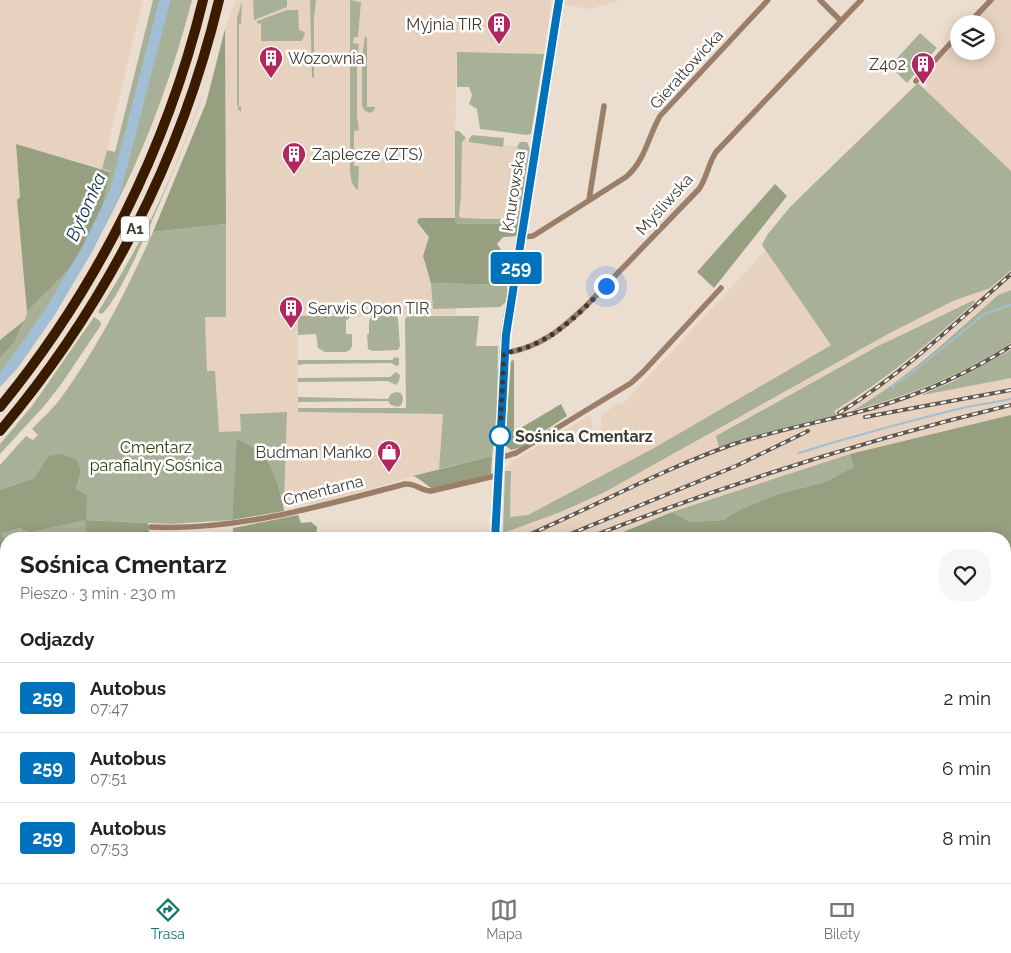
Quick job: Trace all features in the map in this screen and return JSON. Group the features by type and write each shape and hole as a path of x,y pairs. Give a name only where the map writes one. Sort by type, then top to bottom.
{"highway":[{"name":"A1","path":"0,406 44,349 85,287 127,209 155,148 177,89 203,0"},
{"name":"A1","path":"0,431 57,358 101,290 127,243 157,183 182,121 202,60 218,0"}],"street":[{"name":"Knurowska","path":"495,532 504,353 559,0"},
{"name":"Gierałtowicka","path":"521,237 531,236 634,170 640,162 654,126 664,111 768,0"},
{"path":"820,0 842,21"},
{"name":"Myśliwska","path":"504,353 530,348 572,320 588,305 699,189 705,181 711,160 716,152 861,0"},
{"path":"977,15 991,0"},
{"path":"916,81 950,44"},
{"path":"589,200 604,106"},
{"path":"499,458 516,453 637,378 721,288"},
{"name":"Cmentarna","path":"151,527 205,527 243,523 405,484 413,484 423,490 431,491 499,475"}],"shaded area":[{"path":"0,0 143,0 102,169 16,144 20,198 17,200 27,312 25,320 0,340"},
{"path":"236,0 551,0 544,54 457,53 455,137 529,148 517,221 455,222 456,315 298,317 298,412 443,414 439,469 317,504 284,503 286,412 241,414 241,431 219,433 215,371 207,371 205,317 226,316 225,29"},
{"path":"566,0 619,0 591,9 565,5"},
{"path":"994,0 1011,0 1011,171 925,89 928,86 922,80 950,49 950,60 995,60 995,15 981,15"},
{"path":"766,250 831,344 654,448 528,515 510,517 511,471 505,471 511,462 590,415 593,432 601,433 601,415 619,403 621,406"},
{"path":"1011,270 1011,290 997,295 902,378 854,410 939,381 983,360 1011,343 1011,350 923,394 1011,378 1011,415 850,454 672,512 623,532 506,532 558,513 603,493 791,387 932,311 973,293 990,288","holes":["973,300 939,335 856,399 834,411 837,416 772,431 719,447 736,424 903,333"]}],"green space":[{"path":"153,0 192,0 167,84 152,123 118,201 77,276 21,360 0,387 0,358 20,331 27,312 76,262 110,171 102,169 107,150 115,152"},
{"path":"253,0 287,0 287,7 254,20"},
{"path":"310,0 316,0 314,18 314,77 312,78"},
{"path":"350,0 361,2 358,37 354,37 353,43 359,44 357,59 357,116 359,130 354,131 354,166 359,166 358,190 353,184 350,171"},
{"path":"242,1 241,24 239,24 239,107 241,107 241,112 238,109 237,101 237,18"},
{"path":"287,10 298,10 299,30 305,32 303,39 301,41 261,41 261,24 257,23 257,21"},
{"path":"225,29 226,224 153,232 206,103"},
{"path":"920,33 937,48 907,83 890,66"},
{"path":"365,36 367,38 367,107 375,107 374,111 370,113 365,111 362,106 362,57"},
{"path":"457,52 544,54 531,134 480,129 477,109 469,104 472,95 469,87 457,87"},
{"path":"918,83 1011,171 1011,270 990,288 953,301 890,333 603,493 558,513 503,532 505,471 511,471 510,517 528,515 654,448 831,345 762,245 767,235 791,206"},
{"path":"202,97 171,177 139,250 124,281 110,304 101,314 98,312 134,252 160,200"},
{"path":"455,131 459,131 466,138 462,142 459,216 461,218 500,219 512,215 516,207 519,151 517,147 520,142 527,142 530,149 519,223 459,224 455,222"},
{"path":"472,135 504,138 503,147 469,142"},
{"path":"16,144 110,172 100,215 76,262 27,312 17,200 20,197"},
{"path":"775,184 787,196 714,288 697,272"},
{"path":"419,218 455,218 455,222 459,224 519,223 517,236 503,237 497,244 504,254 511,255 507,285 431,283 423,256 429,237 417,222"},
{"name":"Cmentarz parafialny Sośnica","path":"226,224 226,317 205,317 207,371 215,371 219,432 241,431 240,414 287,412 284,503 267,460 238,439 232,520 171,524 86,520 87,532 0,532 21,528 76,489 81,471 48,456 34,478 0,490 0,465 26,436 33,440 38,435 32,429 58,402 75,379 122,297 153,232"},
{"path":"431,283 507,285 507,301 500,307 433,309"},
{"path":"1011,290 1011,343 954,375 893,399 852,411 891,386 910,371 998,295"},
{"path":"974,300 975,302 907,360 872,387 834,411 837,416 772,431 719,447 716,436 878,346"},
{"path":"298,316 349,316 349,319 346,320 346,334 352,334 350,350 346,352 325,352 318,348 316,334 298,335"},
{"path":"372,316 396,316 398,319 400,346 398,350 372,351 368,349 367,334 369,334 369,321"},
{"path":"408,316 479,316 476,346 498,346 497,413 492,456 439,469 443,414 298,412 298,408 406,408 405,319"},
{"path":"94,317 100,321 101,325 62,383 45,405 0,454 0,444 32,406"},
{"path":"25,320 14,342 0,358 0,340"},
{"path":"1011,350 1011,378 923,395 954,381"},
{"path":"395,357 399,358 399,365 396,366 392,363 298,365 298,360 392,360"},
{"path":"514,360 514,432 561,404 567,416 519,448 511,450 506,446 505,442 511,361"},
{"path":"396,372 400,375 396,385 388,381 298,382 298,378 390,377"},
{"path":"401,393 403,398 402,404 398,407 391,405 388,401 298,402 298,397 388,399 391,394"},
{"path":"1011,415 1011,532 623,532 672,512 691,522 723,520 739,510 778,494 825,482 853,467 850,454"},
{"path":"237,439 249,445 266,459 277,484 284,511 232,520"},
{"path":"62,454 77,460 81,471 76,489 87,495 86,520 148,523 149,532 86,532 85,520 30,532 20,528 0,532 0,490 34,478 48,456"},
{"path":"850,454 853,467 825,482 778,494 739,510 723,520 691,522 672,512"},
{"path":"492,456 491,474 433,489 413,476"},
{"path":"298,515 301,523 311,522 317,527 317,532 233,532 233,528"}],"waterway":[{"name":"Bytomka","path":"0,379 13,365 50,312 88,248 115,192 165,0"},
{"path":"893,388 892,386 908,376 984,314 1011,305"},
{"path":"799,453 935,415 1011,399"}],"railway":[{"path":"839,413 907,365 1011,274"},
{"path":"535,532 707,454 751,439 856,413 909,396 962,374 1011,346"},
{"path":"865,417 1011,390"},
{"path":"603,532 690,500 796,465 903,433 1011,405"},
{"path":"575,532 736,466 808,431"}],"bus line":[{"name":"259","path":"495,532 506,335 559,0"}],"place":[{"name":"Myjnia TIR","path":"499,45"},
{"name":"Wozownia","path":"271,79"},
{"name":"Z402","path":"923,85"},
{"name":"Zaplecze (ZTS)","path":"294,175"},
{"name":"Serwis Opon TIR","path":"291,329"},
{"name":"Sośnica Cmentarz","path":"500,436"},
{"name":"Budman Mańko","path":"389,473"}],"route":[{"path":"500,436 504,353 530,348 556,333 588,305 606,286"}]}
